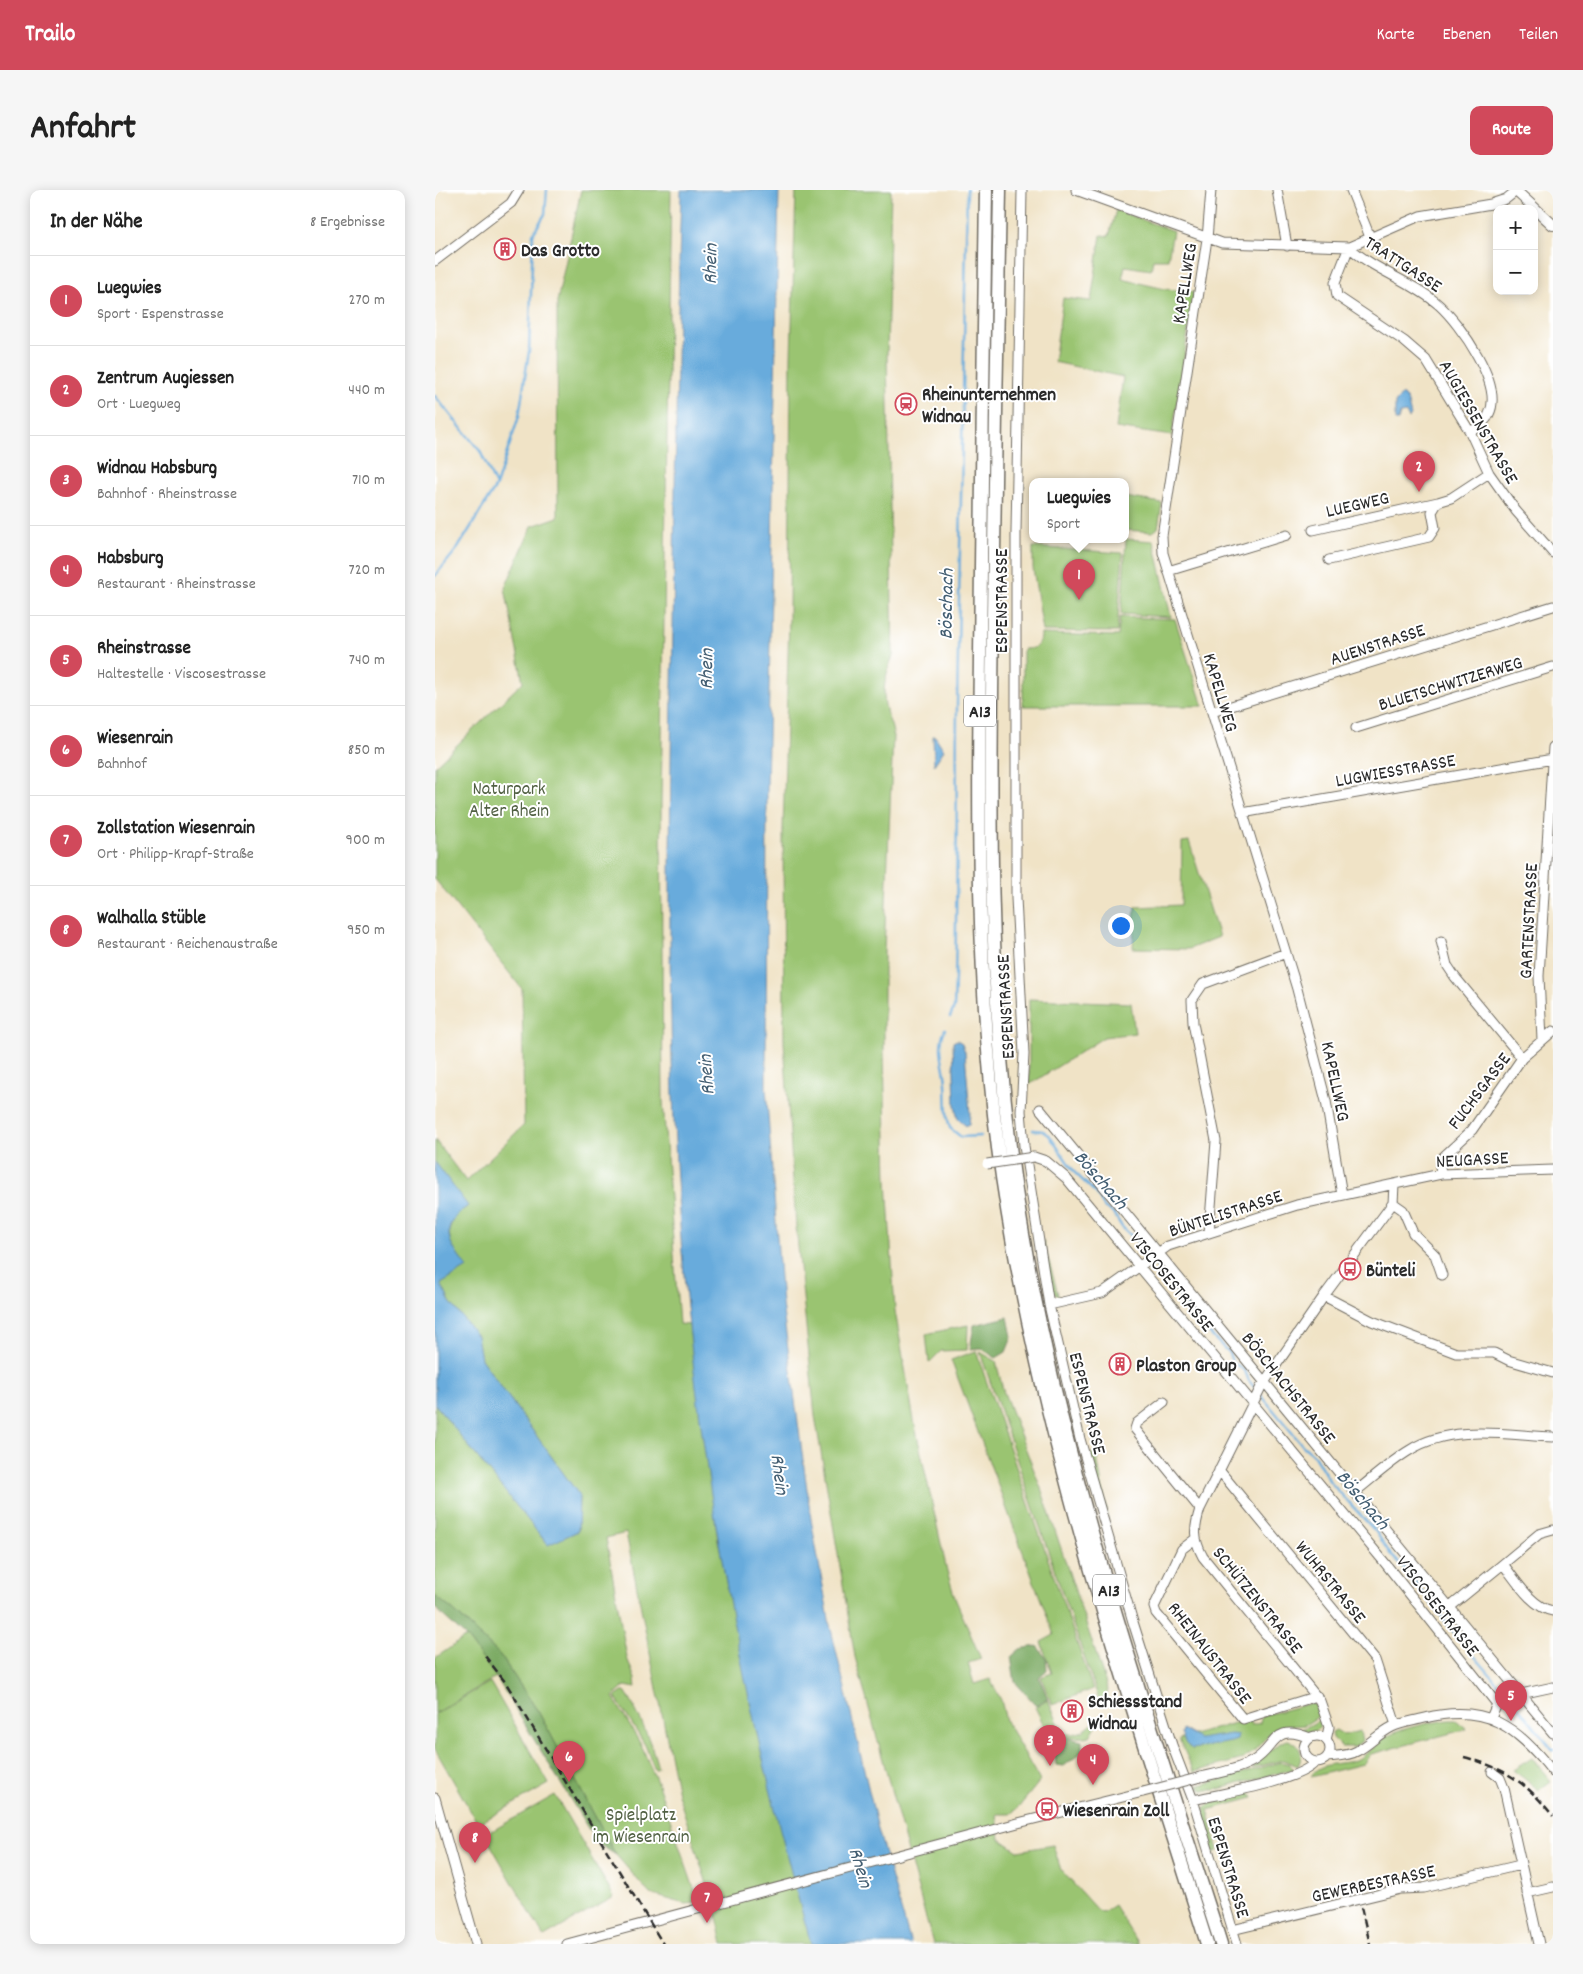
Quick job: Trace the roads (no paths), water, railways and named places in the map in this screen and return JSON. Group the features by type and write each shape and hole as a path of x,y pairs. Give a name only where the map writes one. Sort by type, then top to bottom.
{"highway":[{"name":"A13","path":"986,190 979,864 982,970 999,1149 1020,1281 1057,1449 1121,1669 1207,1944"},
{"name":"A13","path":"1000,190 991,781 994,966 1006,1117 1022,1228 1045,1350 1091,1528 1221,1944"},
{"name":"A13","path":"993,614 1000,574 1006,190"}],"main road":[{"path":"1515,191 1553,225"}],"street":[{"path":"435,261 511,204 519,190"},
{"name":"ESPENSTRASSE","path":"1022,190 1016,532 1016,898 1024,1054 1021,1111 1024,1146 1049,1305 1080,1439 1108,1541 1169,1736 1193,1800 1237,1944"},
{"path":"1076,190 1207,239 1245,245 1349,247 1420,216 1491,204 1506,199 1515,191"},
{"name":"KAPELLWEG","path":"1211,190 1207,239 1162,536 1163,553 1242,813 1287,953 1313,1048 1343,1194"},
{"path":"1277,190 1287,246"},
{"path":"1351,190 1370,237"},
{"name":"AUGIESSENSTRASSE","path":"1349,247 1335,283 1337,296 1405,341 1426,360 1470,432 1489,473 1516,511 1553,553"},
{"name":"TRATTGASSE","path":"1349,247 1358,255 1417,289 1439,305 1467,338 1487,378 1492,402 1487,418 1470,432"},
{"name":"LUEGWEG","path":"1313,530 1451,498 1489,473"},
{"path":"1329,560 1429,537 1435,528 1432,512 1438,502"},
{"path":"1168,571 1287,535"},
{"name":"AUENSTRASSE","path":"1212,712 1553,606"},
{"name":"BLUETSCHWITZERWEG","path":"1356,728 1553,667"},
{"name":"GARTENSTRASSE","path":"1542,1040 1539,976 1552,803 1553,747"},
{"name":"LUGWIESSTRASSE","path":"1242,813 1553,759"},
{"path":"1441,941 1447,965 1455,977 1523,1058"},
{"path":"1209,1232 1216,1141 1193,1023 1192,1000 1203,984 1287,953"},
{"name":"FUCHSGASSE","path":"1441,1174 1441,1160 1472,1130 1523,1058 1553,1032"},
{"name":"BÖSCHACHSTRASSE","path":"1040,1109 1159,1252 1263,1385 1355,1492 1450,1607 1518,1694 1553,1733"},
{"name":"VISCOSESTRASSE","path":"987,1164 1034,1157 1046,1161 1067,1178 1141,1267 1175,1312 1253,1403 1498,1702"},
{"name":"NEUGASSE","path":"1394,1186 1441,1174 1553,1170"},
{"path":"1394,1186 1393,1203 1403,1210 1413,1232 1435,1255 1441,1275"},
{"name":"BÜNTELISTRASSE","path":"1049,1305 1093,1296 1141,1267 1168,1246 1297,1205 1343,1194 1394,1186"},
{"name":"SCHÜTZENSTRASSE","path":"1327,1757 1329,1727 1317,1696 1203,1557 1195,1539 1195,1524 1200,1509 1219,1470 1263,1385 1323,1296 1393,1203"},
{"path":"1323,1296 1372,1322 1456,1353 1493,1353 1508,1360 1553,1373"},
{"path":"1164,1402 1137,1423 1135,1428 1200,1509"},
{"path":"1355,1492 1401,1456 1432,1439 1456,1433 1553,1437"},
{"name":"WUHRSTRASSE","path":"1219,1470 1371,1654 1381,1674 1396,1725"},
{"path":"1450,1607 1539,1534 1553,1530"},
{"name":"RHEINAUSTRASSE","path":"1195,1539 1182,1549 1155,1607 1156,1613 1243,1719 1317,1696"},
{"path":"1503,1564 1528,1594 1540,1605 1553,1611"},
{"path":"1553,1687 1518,1694 1498,1702 1491,1718 1516,1732 1534,1749 1553,1772"},
{"name":"ESPENSTRASSE","path":"1193,1800 1302,1772 1315,1762 1327,1757 1358,1751 1379,1734 1396,1725 1453,1712 1491,1718"},
{"path":"1302,1772 1305,1752 1312,1737 1327,1721"},
{"path":"567,1944 1201,1777 1255,1760 1274,1738 1286,1734 1298,1733 1312,1737 1328,1743 1346,1754"},
{"path":"1286,1734 1315,1762"},
{"path":"1492,1772 1500,1778 1504,1788 1539,1944"},
{"path":"435,1798 476,1944"},
{"name":"GEWERBESTRASSE","path":"1233,1930 1401,1889 1423,1888 1521,1865"},
{"path":"1527,1893 1553,1887"}],"water":[{"name":"Rhein","path":"681,190 779,190 767,792 766,1088 782,1304 811,1519 830,1625 879,1833 911,1944 811,1944 790,1868 753,1715 722,1560 698,1405 689,1326 676,1167 671,1007 671,767"},
{"path":"1402,394 1407,399 1411,416 1409,418 1406,413 1400,414 1398,421 1395,421 1395,403"},
{"path":"933,736 935,736 944,750 934,765"},
{"path":"957,1040 962,1043 965,1052 970,1114 969,1124 966,1126 958,1119 955,1106 953,1042"},
{"path":"435,1162 468,1206 458,1214 449,1228 451,1243 467,1268 441,1284 450,1302 477,1336 481,1359 579,1495 578,1531 548,1545 435,1404"},
{"path":"1182,1729 1199,1739 1231,1734 1238,1735 1237,1740 1231,1742 1192,1749 1186,1744 1181,1733"}],"waterway":[{"path":"435,576 458,548 496,486 519,416 529,351 533,234 545,214 547,190"},
{"name":"Böschach","path":"950,1017 954,1008 955,970 957,704 967,190"},
{"name":"Böschach","path":"435,396 480,451 496,486"},
{"name":"Böschach","path":"945,1029 942,1036 941,1050 946,1084 947,1117 950,1128 961,1137 981,1136"},
{"name":"Böschach","path":"1033,1130 1043,1131 1049,1135 1075,1173 1096,1193 1104,1207 1114,1214 1122,1227 1135,1239 1145,1253"},
{"name":"Böschach","path":"1156,1266 1174,1286 1183,1303 1190,1308 1205,1329 1229,1353 1232,1362 1245,1371 1249,1381 1257,1390"},
{"name":"Böschach","path":"1261,1395 1303,1446 1314,1455 1330,1482 1376,1532 1391,1555 1406,1570 1452,1630 1507,1694"},
{"name":"Böschach","path":"1511,1698 1553,1750"}],"railway":[{"path":"485,1656 506,1683 663,1944"},
{"path":"1464,1757 1492,1766 1514,1778 1534,1794 1553,1816"},
{"path":"1361,1907 1370,1944"}],"place":[{"name":"Das Grotto","path":"505,249"},
{"name":"Rheinunternehmen Widnau","path":"906,404"},
{"name":"Zentrum Augiessen","path":"1419,492"},
{"name":"Luegwies","path":"1079,600"},
{"name":"Bünteli","path":"1350,1269"},
{"name":"Plaston Group","path":"1120,1364"},
{"name":"Schiessstand Widnau","path":"1072,1711"},
{"name":"Rheinstrasse","path":"1511,1721"},
{"name":"Widnau Habsburg","path":"1050,1766"},
{"name":"Wiesenrain","path":"569,1782"},
{"name":"Habsburg","path":"1093,1785"},
{"name":"Wiesenrain Zoll","path":"1047,1809"},
{"name":"Walhalla Stüble","path":"475,1863"},
{"name":"Zollstation Wiesenrain","path":"707,1923"}],"park label":[{"name":"Naturpark Alter Rhein","path":"509,798"},
{"name":"Spielplatz im Wiesenrain","path":"641,1824"}]}
